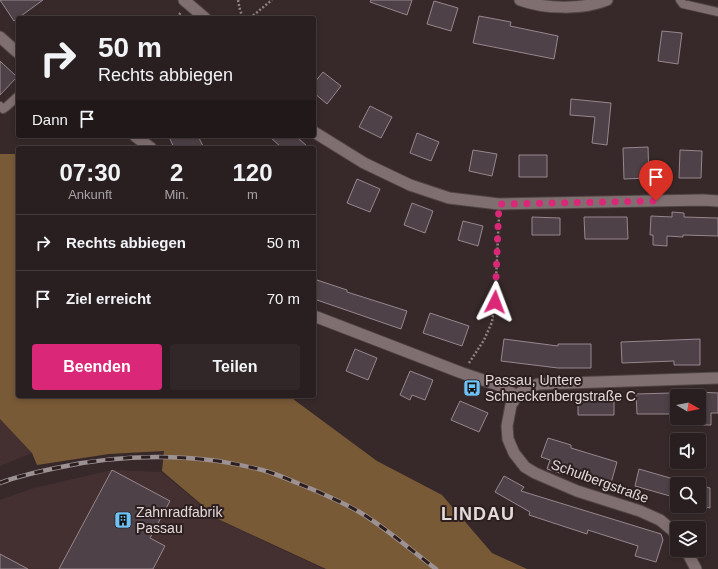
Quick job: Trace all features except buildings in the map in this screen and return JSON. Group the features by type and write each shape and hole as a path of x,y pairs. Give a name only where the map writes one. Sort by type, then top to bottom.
{"street":[{"path":"184,0 204,16"},
{"path":"520,0 538,5 560,7 580,6 607,0"},
{"path":"0,37 16,51"},
{"path":"316,133 364,163 410,185 449,198 499,204 703,200 718,201"},
{"path":"138,138 148,146"},
{"path":"316,317 462,373 498,385 517,396 524,390 538,384 718,378"},
{"name":"Schulbergstraße","path":"517,396 511,405 507,426 508,439 514,453 525,467 535,473 577,491 640,511 660,520 670,528"},
{"path":"690,557 696,569"}],"lane":[{"path":"680,0 683,4 718,12"},
{"path":"0,106 3,109 16,98"}],"path":[{"path":"238,0 242,16"},
{"path":"252,16 272,0"},
{"path":"179,16 182,12"},
{"path":"462,373 484,340 492,322 495,302 499,204"}],"shaded area":[{"path":"0,154 16,154 16,398 292,398 377,461 442,495 492,553 527,569 326,569 220,520 162,471 164,451 109,454 37,465 32,453 0,419"},
{"path":"0,419 32,453 0,466"},
{"path":"112,470 161,472 221,521 324,569 0,569 0,500 34,488"}],"railway":[{"path":"0,483 21,476 76,464 137,457 177,457 218,461 244,466 263,470 280,476 350,507 380,526 436,569"}],"place":[{"name":"Passau, Untere Schneckenbergstraße C","path":"472,388"},
{"name":"Zahnradfabrik Passau","path":"123,520"}],"district":[{"name":"LINDAU","path":"478,514"}],"route":[{"path":"495,302 499,204 656,201"}]}
